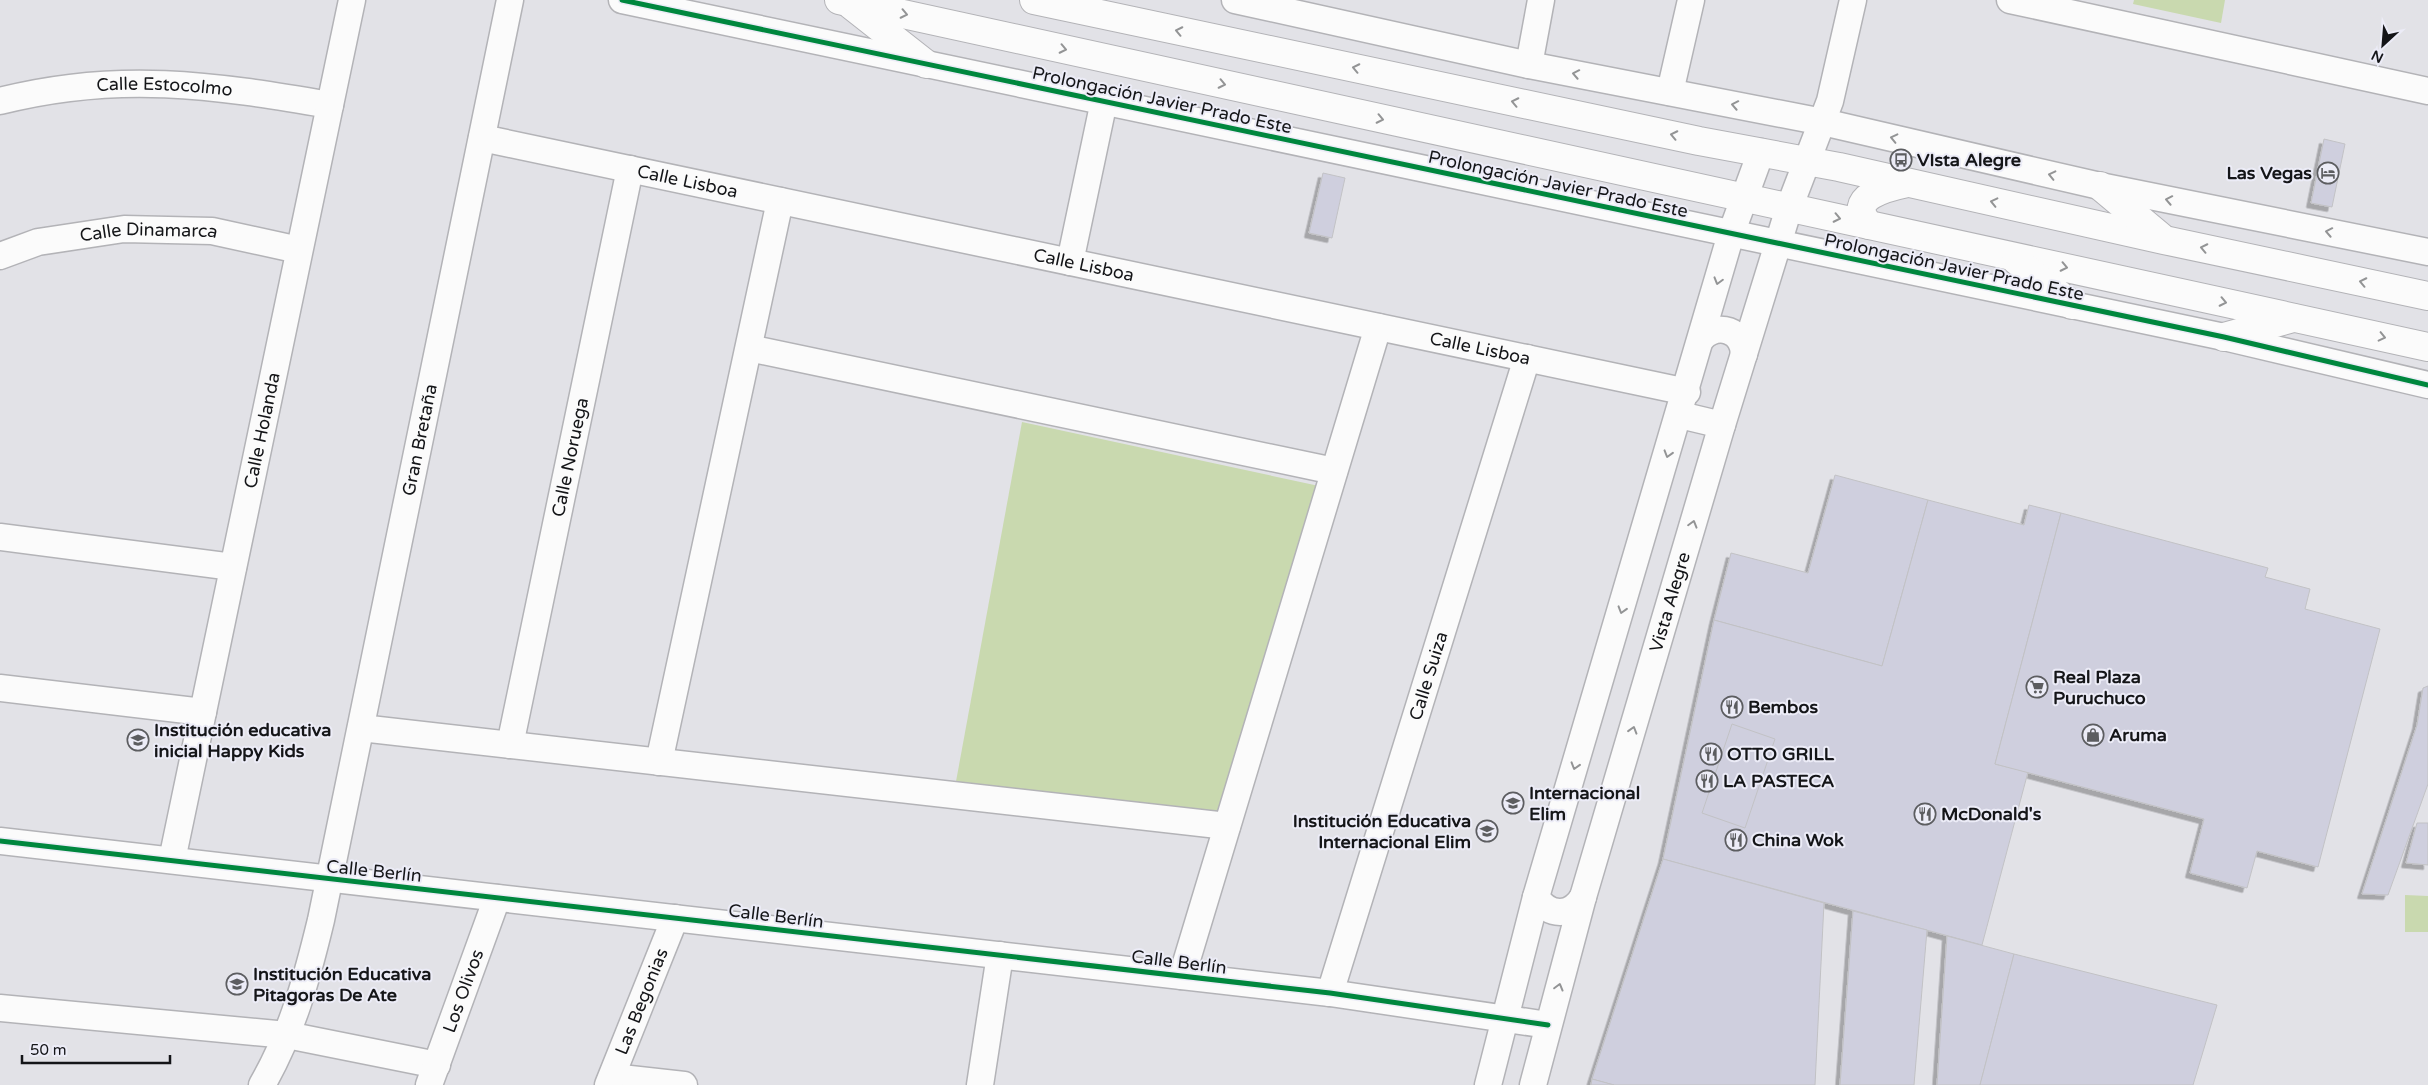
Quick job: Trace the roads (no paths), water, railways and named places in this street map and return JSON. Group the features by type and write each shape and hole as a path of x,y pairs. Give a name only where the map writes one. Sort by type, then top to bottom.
{"main road":[{"path":"1034,0 1908,183 2428,296"},
{"path":"843,1 926,64"},
{"name":"Prolongación Javier Prado Este","path":"843,1 2428,347"},
{"path":"1869,225 1865,220 1862,208 1869,196 1886,187 1908,183"},
{"path":"2100,186 2164,240"},
{"path":"2011,256 2072,305"},
{"path":"2224,337 2296,317"}],"street":[{"name":"Calle Holanda","path":"172,860 352,0"},
{"name":"Gran Bretaña","path":"262,1085 287,1035 305,986 361,728 510,0"},
{"name":"Prolongación Javier Prado Este","path":"622,0 2224,337 2428,386"},
{"path":"1235,0 1529,65 1822,122 2100,186 2428,252"},
{"path":"1529,65 1541,0"},
{"path":"1670,92 1692,0"},
{"name":"Vista Alegre","path":"1533,1085 1583,897 1722,425 1789,208 1830,101 1853,0"},
{"path":"2010,0 2428,91"},
{"name":"Calle Estocolmo","path":"0,101 75,87 143,83 237,89 330,106"},
{"path":"1070,262 1104,101"},
{"name":"Calle Lisboa","path":"482,138 1527,358 1683,403 1722,425"},
{"path":"1488,1085 1536,897 1683,403 1731,234 1760,152"},
{"name":"Calle Noruega","path":"510,745 630,169"},
{"path":"659,762 780,201"},
{"name":"Calle Dinamarca","path":"0,256 38,242 124,229 212,231 299,250"},
{"path":"1182,976 1378,327"},
{"path":"1702,338 1713,330 1726,330 1741,341 1744,354"},
{"path":"748,348 1334,471"},
{"name":"Calle Suiza","path":"1330,993 1527,358"},
{"path":"0,537 233,566"},
{"path":"0,688 203,712"},
{"path":"361,728 1227,826"},
{"name":"Calle Berlín","path":"0,841 1330,993 1548,1025"},
{"path":"1536,897 1550,911 1560,913 1574,908 1583,897"},
{"name":"Los Olivos","path":"433,1075 496,898"},
{"name":"Las Begonias","path":"610,1081 675,918"},
{"path":"980,1085 1000,955"},
{"path":"0,1008 287,1035 433,1075"},
{"path":"610,1081 684,1085"}],"place":[{"name":"VIsta Alegre","path":"1901,160"},
{"name":"Las Vegas","path":"2328,173"},
{"name":"Real Plaza Puruchuco","path":"2037,687"},
{"name":"Bembos","path":"1732,707"},
{"name":"Aruma","path":"2093,735"},
{"name":"Institución educativa inicial Happy Kids","path":"138,740"},
{"name":"OTTO GRILL","path":"1711,754"},
{"name":"LA PASTECA","path":"1707,781"},
{"name":"Internacional Elim","path":"1513,803"},
{"name":"McDonald's","path":"1925,814"},
{"name":"Institución Educativa Internacional Elim","path":"1487,831"},
{"name":"China Wok","path":"1736,840"},
{"name":"Institución Educativa Pitagoras De Ate","path":"237,984"}]}
